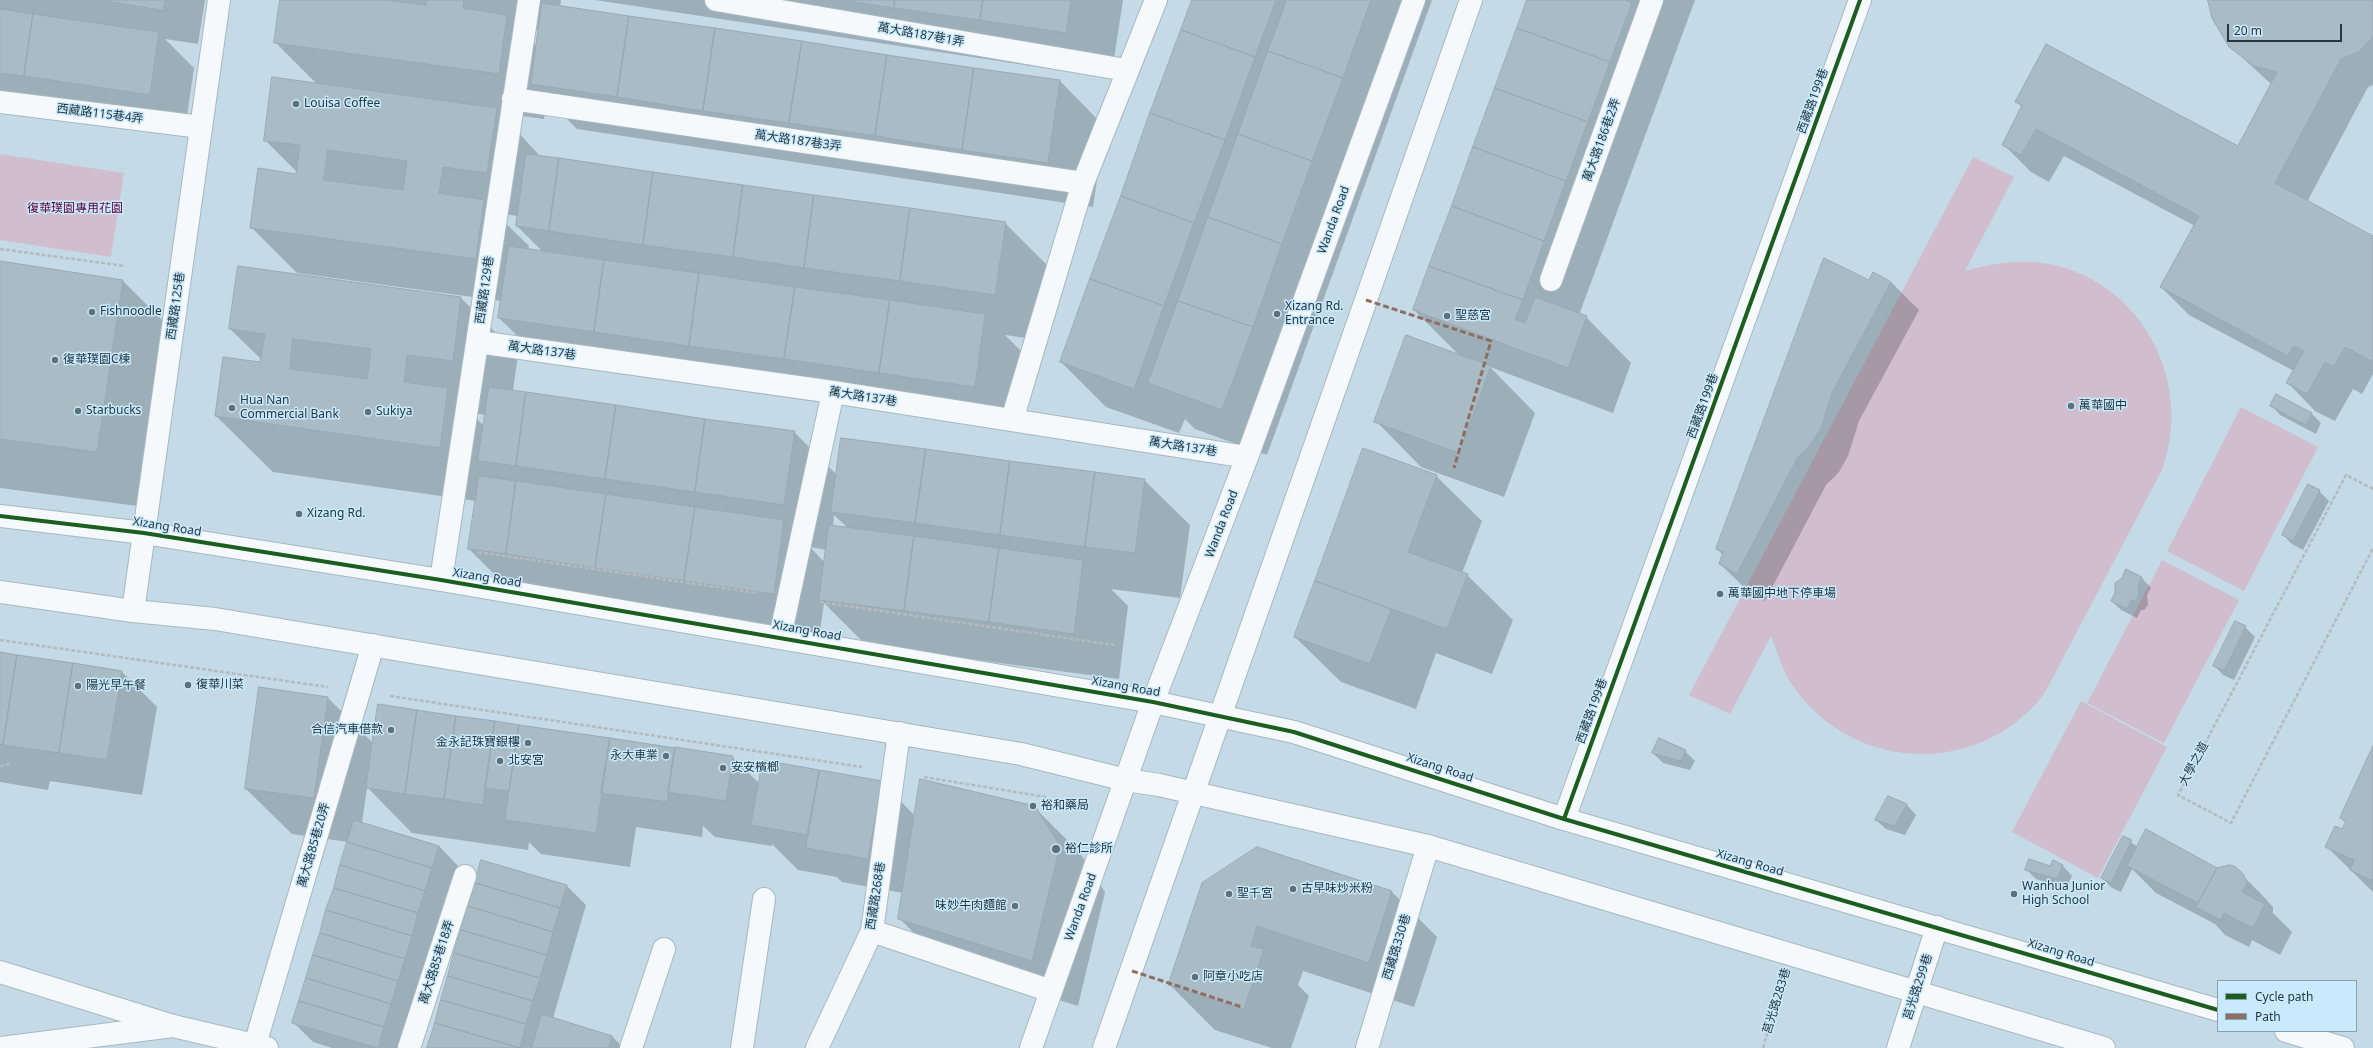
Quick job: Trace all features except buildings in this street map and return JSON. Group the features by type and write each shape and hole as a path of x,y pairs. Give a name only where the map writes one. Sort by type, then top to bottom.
{"street":[{"name":"西藏路125巷","path":"133,611 219,0"},
{"name":"西藏路129巷","path":"441,580 529,0"},
{"name":"萬大路187巷1弄","path":"716,0 1126,70"},
{"path":"1012,420 1083,183 1126,70 1156,0"},
{"name":"Wanda Road","path":"1031,1048 1153,702 1247,457 1414,0"},
{"path":"1104,1048 1222,715 1471,0"},
{"name":"萬大路186巷2弄","path":"1551,280 1652,0"},
{"name":"西藏路199巷","path":"1564,819 1860,0"},
{"name":"萬大路187巷3弄","path":"513,99 1083,183"},
{"name":"西藏路115巷4弄","path":"0,102 201,127"},
{"name":"萬大路137巷","path":"478,342 833,392 1247,457"},
{"path":"780,637 833,392"},
{"name":"Xizang Road","path":"0,516 144,533 441,580 780,637 1222,715 1294,732 1564,819 1937,926 2217,1010"},
{"path":"0,592 133,611 215,619 1021,754 1126,780 1194,793 1428,846 1917,990 2104,1048"},
{"name":"萬大路85巷20弄","path":"259,1047 373,645"},
{"name":"西藏路268巷","path":"817,1048 872,931 899,733"},
{"name":"西藏路330巷","path":"1367,1048 1428,846"},
{"name":"萬大路85巷18弄","path":"409,1048 466,876"},
{"path":"742,1048 764,899"},
{"name":"莒光路299巷","path":"1898,1048 1937,926"},
{"path":"872,931 1051,991"},
{"path":"631,1048 664,949"},
{"path":"0,972 173,1026 259,1047"},
{"path":"0,1048 173,1026"},
{"path":"2289,1032 2343,1048"}],"path":[{"path":"0,249 125,266"},
{"path":"446,547 760,593"},
{"path":"815,601 1114,645"},
{"path":"0,640 894,772 1046,797"},
{"path":"0,766 11,764"}],"green space":[{"name":"復華璞園專用花園","path":"0,154 124,173 111,257 0,240"},
{"path":"1973,157 2014,177 1965,271 1999,263 2035,262 2058,266 2089,278 2116,296 2138,319 2155,346 2166,375 2171,406 2170,438 2162,470 2050,683 2035,705 2007,729 1976,744 1943,753 1910,754 1876,747 1845,734 1817,713 1793,686 1783,668 1771,636 1730,714 1689,695"},
{"path":"2241,407 2318,447 2244,591 2167,551"},
{"path":"2162,560 2239,600 2164,743 2087,703"},
{"path":"2081,701 2167,747 2098,878 2012,832"}],"marked path":[{"path":"1366,300 1491,341 1454,468"},
{"path":"1132,971 1242,1007"}],"cycle path":[{"path":"1564,819 1860,0"},
{"path":"0,516 144,533 441,580 1153,702 1294,732 1564,819 2217,1010"}],"place":[{"name":"Louisa Coffee","path":"296,104"},
{"name":"Fishnoodle","path":"92,312"},
{"name":"Xizang Rd. Entrance","path":"1277,314"},
{"name":"聖慈宮","path":"1447,316"},
{"name":"復華璞園C棟","path":"55,360"},
{"name":"萬華國中","path":"2071,406"},
{"name":"Hua Nan Commercial Bank","path":"232,408"},
{"name":"Starbucks","path":"78,411"},
{"name":"Sukiya","path":"368,412"},
{"name":"Xizang Rd.","path":"299,514"},
{"name":"萬華國中地下停車場","path":"1720,594"},
{"name":"復華川菜","path":"188,685"},
{"name":"陽光早午餐","path":"78,686"},
{"name":"合信汽車借款","path":"391,730"},
{"name":"金永記珠寶銀樓","path":"528,743"},
{"name":"永大車業","path":"666,756"},
{"name":"北安宮","path":"500,761"},
{"name":"安安檳榔","path":"723,768"},
{"name":"裕和藥局","path":"1033,806"},
{"name":"裕仁診所","path":"1056,849"},
{"name":"古早味炒米粉","path":"1293,889"},
{"name":"聖千宮","path":"1229,894"},
{"name":"Wanhua Junior High School","path":"2014,894"},
{"name":"味妙牛肉麵館","path":"1015,906"},
{"name":"阿章小吃店","path":"1195,977"}]}
